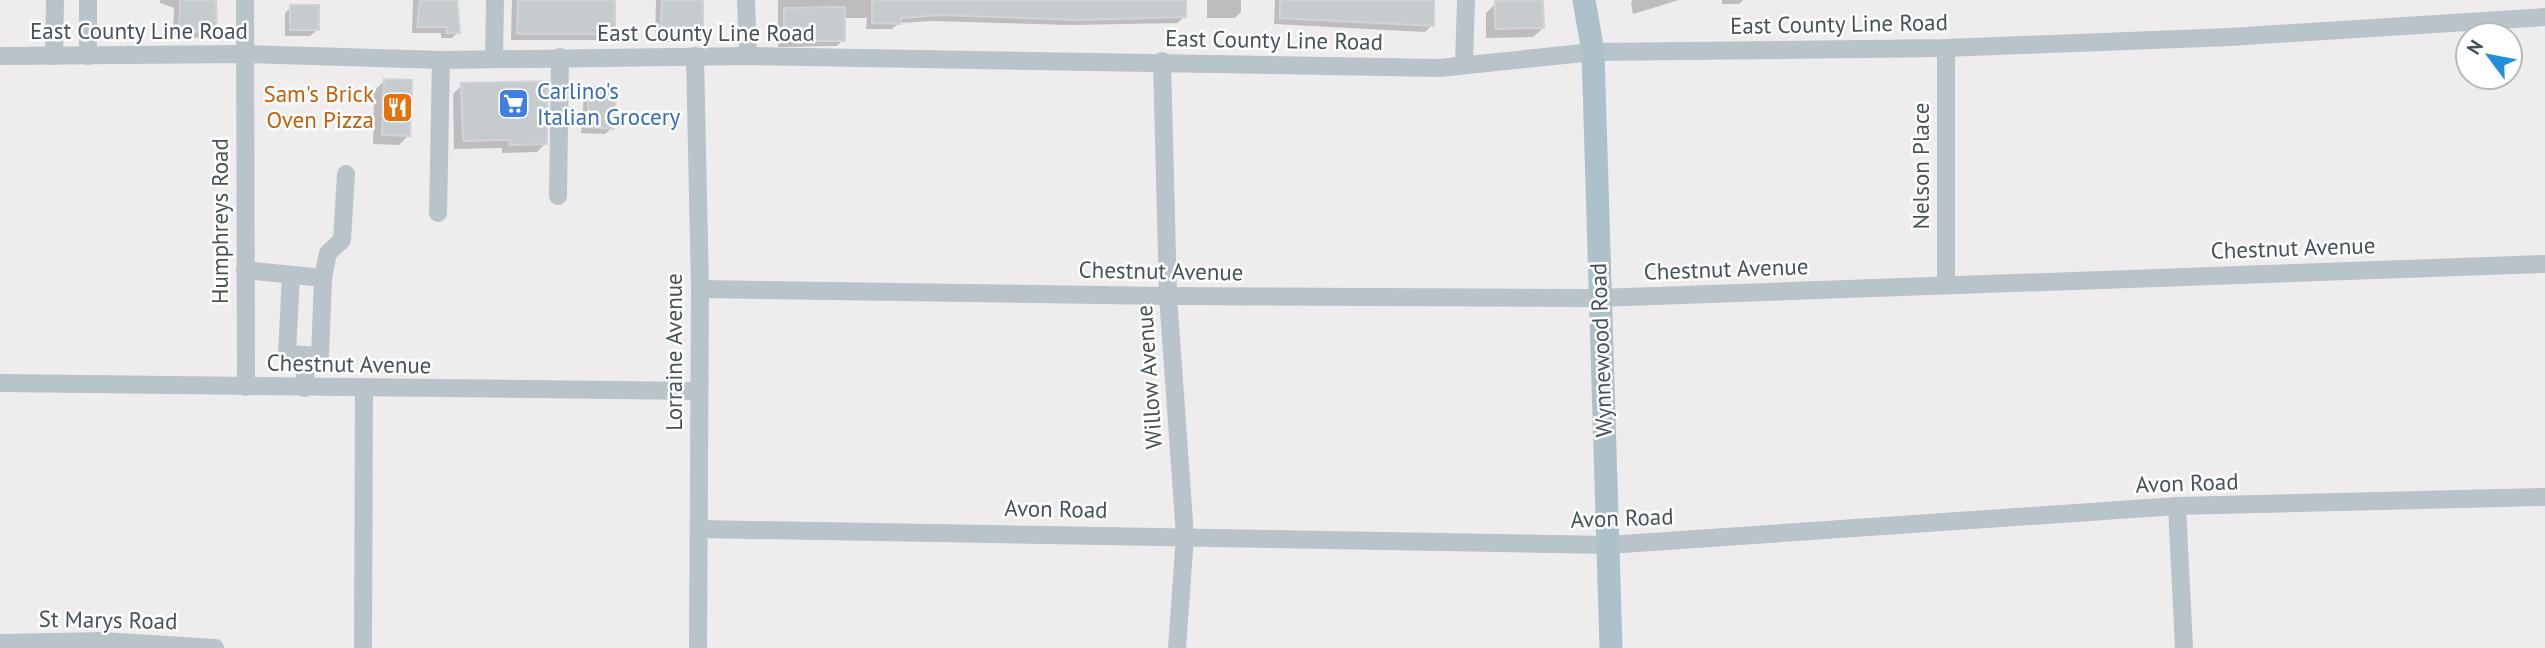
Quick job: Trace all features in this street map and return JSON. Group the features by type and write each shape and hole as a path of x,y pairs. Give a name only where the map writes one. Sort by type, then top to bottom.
{"main road":[{"name":"Wynnewood Road","path":"1584,0 1593,52 1598,298 1611,648"}],"street":[{"path":"54,56 55,0"},
{"path":"88,0 88,56"},
{"name":"Humphreys Road","path":"246,0 246,387"},
{"path":"494,58 495,0"},
{"path":"746,0 748,56"},
{"path":"1464,65 1466,0"},
{"name":"East County Line Road","path":"0,56 244,54 441,60 748,56 1162,61 1439,68 1593,52 1946,48 2230,37 2535,11"},
{"name":"Nelson Place","path":"1946,48 1946,284"},
{"name":"Lorraine Avenue","path":"695,56 700,289 697,391 698,648"},
{"path":"558,197 560,57"},
{"path":"438,213 441,60"},
{"name":"Willow Avenue","path":"1162,61 1168,296 1185,536 1177,648"},
{"path":"291,275 287,354 320,356 323,278 328,253 342,240 346,174"},
{"name":"Chestnut Avenue","path":"700,289 1168,296 1598,298 2545,264"},
{"path":"245,270 323,278"},
{"path":"305,355 305,388"},
{"name":"Chestnut Avenue","path":"0,383 697,391"},
{"path":"363,648 364,389"},
{"name":"Avon Road","path":"699,529 1608,545 2177,506 2545,497"},
{"path":"2177,506 2184,648"},
{"name":"St Marys Road","path":"0,643 215,648"}],"building":[{"path":"180,0 216,0 217,32 179,31"},
{"path":"420,0 457,0 460,33 446,33 447,27 417,27"},
{"path":"518,0 615,0 615,34 517,34"},
{"path":"662,0 703,0 703,36 660,36"},
{"path":"872,0 1186,0 1186,17 1078,20 940,15 901,18 901,24 872,23"},
{"path":"1280,0 1434,0 1434,26 1280,18"},
{"path":"1543,0 1544,28 1495,29 1495,1"},
{"path":"290,5 319,5 319,30 290,30"},
{"path":"845,7 845,41 784,41 784,8"},
{"name":"Sam's Brick Oven Pizza","path":"384,79 412,80 410,136 382,135"},
{"path":"548,81 547,144 510,145 510,140 463,141 461,83"},
{"path":"589,86 616,88 614,129 587,127"}],"place":[{"name":"Carlino's Italian Grocery","path":"514,104"},
{"name":"Sam's Brick Oven Pizza","path":"397,107"}]}
